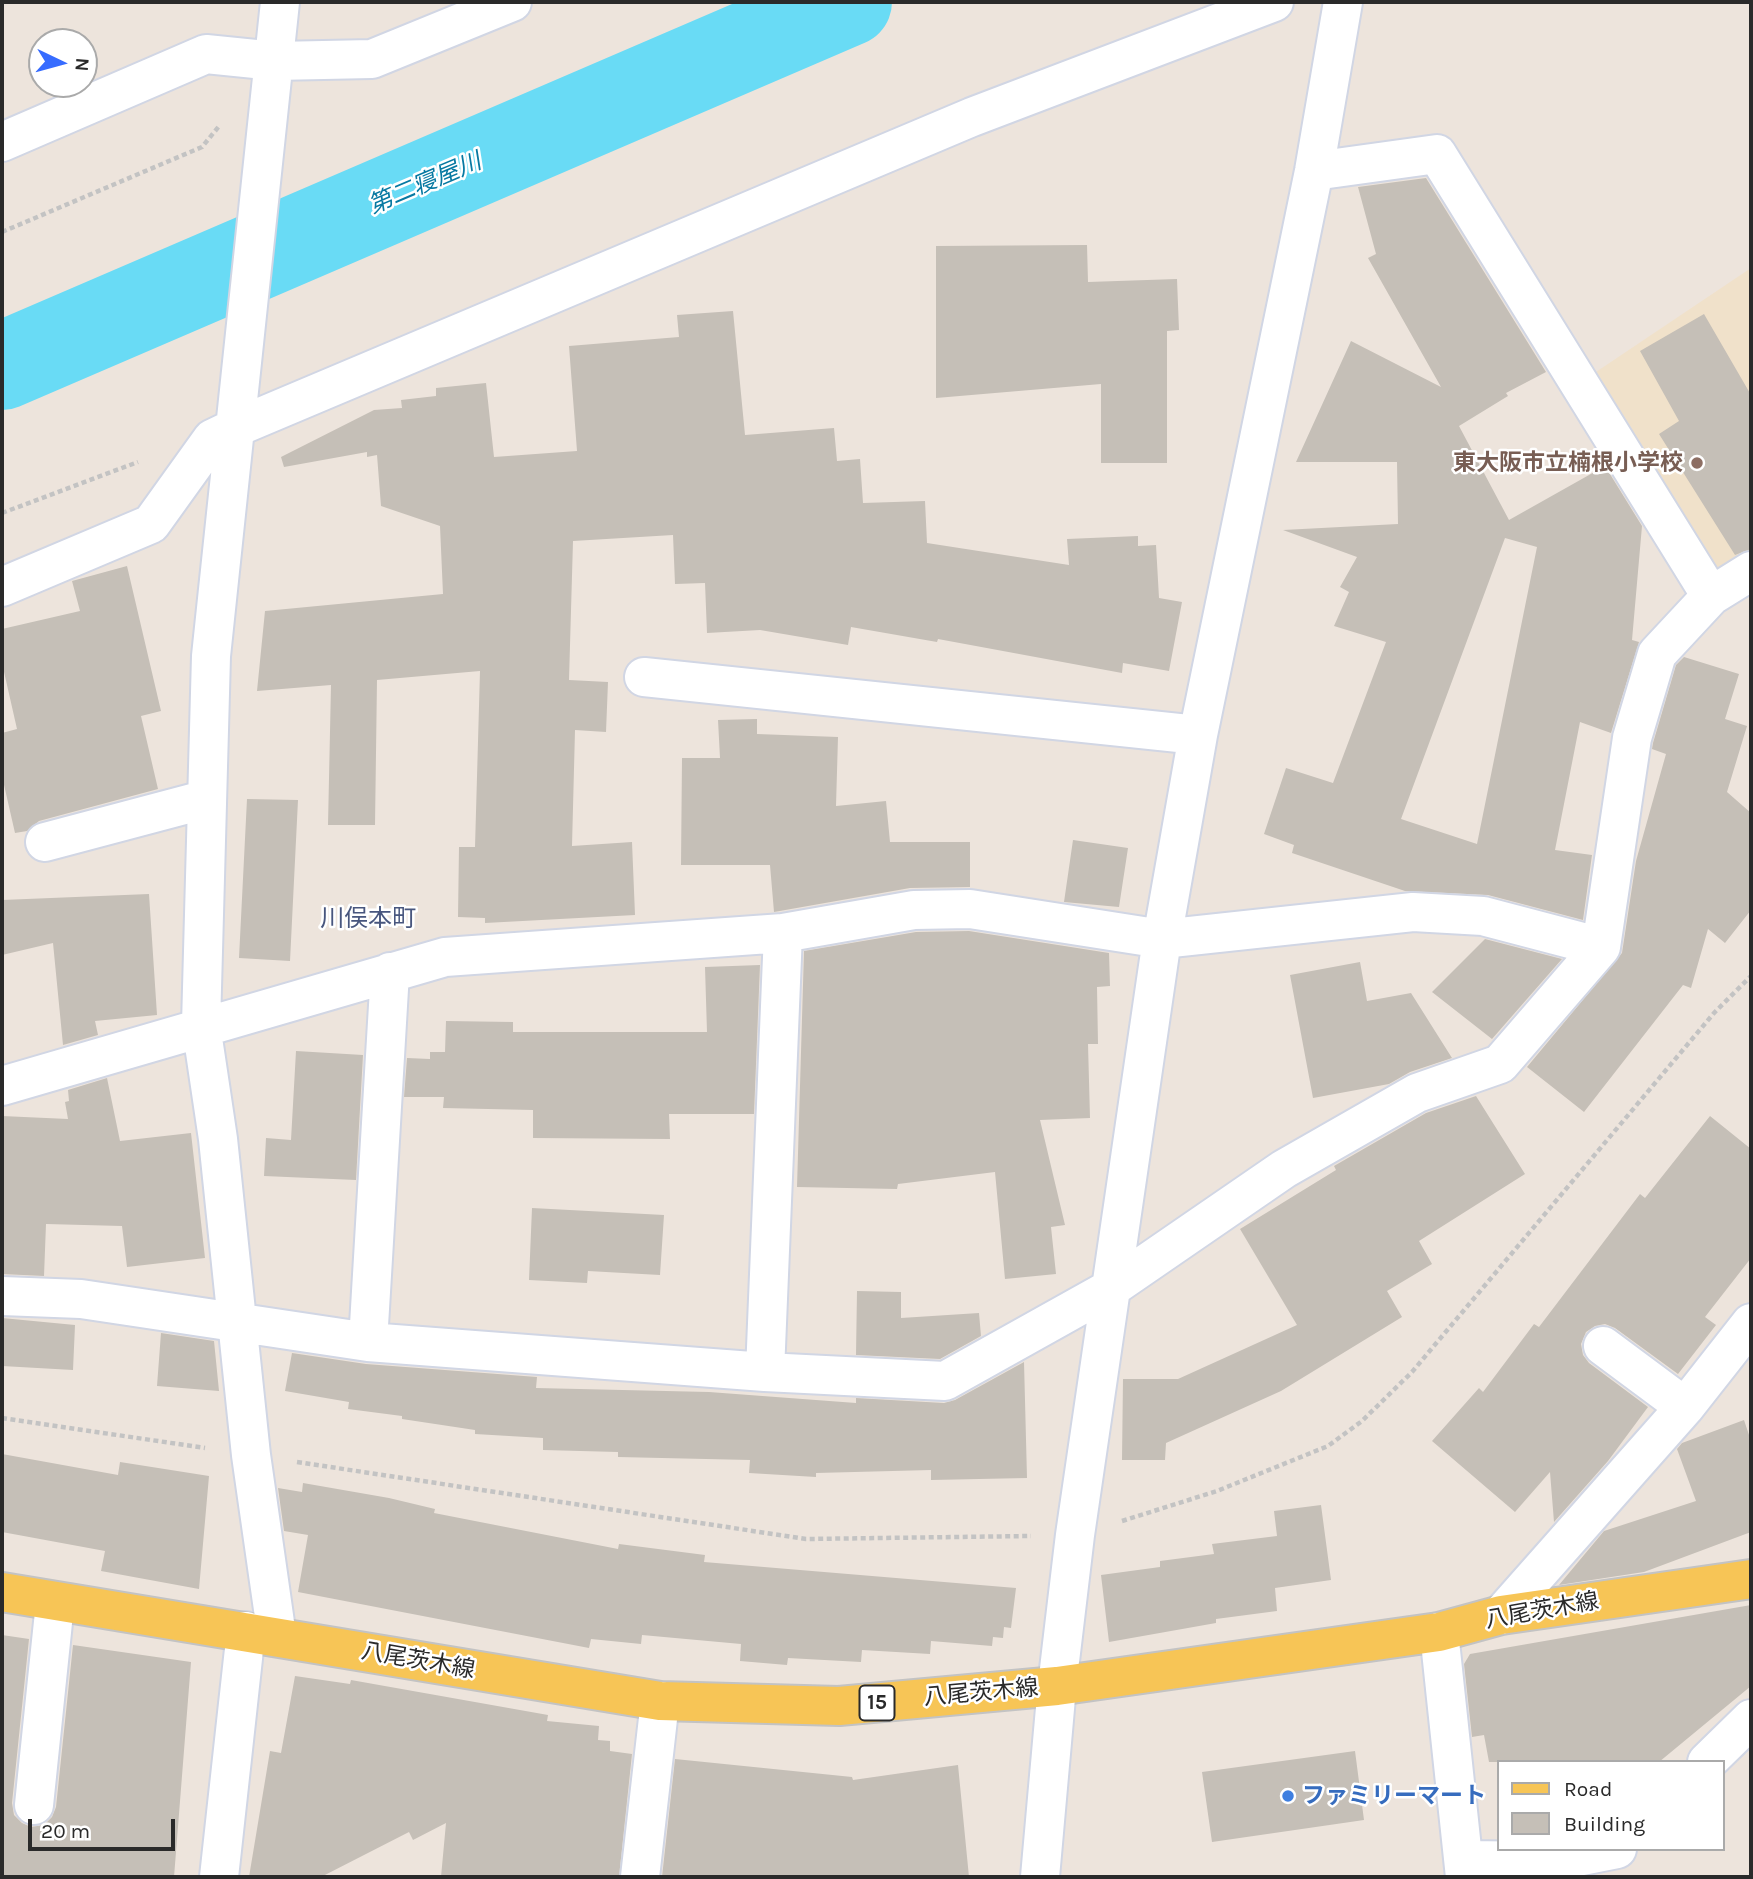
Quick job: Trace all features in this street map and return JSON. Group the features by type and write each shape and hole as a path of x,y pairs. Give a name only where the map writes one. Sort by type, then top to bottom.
{"main road":[{"name":"八尾茨木線","path":"2,1592 55,1603 261,1634 660,1701 839,1706 1057,1686 1439,1632 1501,1615 1751,1580"}],"street":[{"path":"219,1877 261,1634 251,1455 218,1139 201,1026 211,656 280,2"},
{"path":"2,142 206,54 275,61 372,60 512,2"},
{"path":"2,587 151,524 212,439 237,427 972,117 1274,2"},
{"path":"1040,1877 1057,1686 1108,1290 1162,939 1199,735 1314,172 1343,2"},
{"path":"1314,172 1437,154 1711,596"},
{"path":"2,1296 81,1299 237,1320 368,1342 765,1372 945,1381 1108,1290 1296,1162 1417,1093 1500,1064 1601,947 1632,738 1657,654 1711,596 1751,570"},
{"path":"644,677 1199,735"},
{"path":"45,842 207,799"},
{"path":"2,1086 444,957 783,933 914,910 970,909 1162,939 1413,912 1483,916 1601,947"},
{"path":"765,1372 783,933"},
{"path":"368,1342 390,972"},
{"path":"1501,1615 1685,1408 1751,1323"},
{"path":"1603,1346 1685,1408"},
{"path":"34,1805 55,1603"},
{"path":"1439,1632 1465,1869 1557,1861 1607,1851"},
{"path":"640,1877 660,1701"},
{"path":"1709,1760 1751,1719"}],"path":[{"path":"2,232 202,147 226,118"},
{"path":"2,513 146,459"}],"shaded area":[{"name":"東大阪市立楠根小学校","path":"1751,268 1751,551 1708,577 1593,374"}],"building":[{"path":"1426,178 1546,372 1506,393 1508,396 1459,426 1509,520 1605,466 1642,526 1632,640 1639,642 1611,733 1580,722 1555,850 1592,855 1583,920 1488,895 1405,891 1292,853 1294,845 1264,834 1286,768 1333,783 1386,642 1334,626 1349,592 1340,587 1357,557 1283,530 1398,524 1397,462 1296,462 1351,341 1441,387 1368,258 1376,254 1358,187","holes":["1505,538 1537,547 1477,844 1401,819"]},
{"path":"1087,245 1088,282 1177,279 1179,330 1167,331 1167,463 1101,463 1101,384 936,398 936,246"},
{"path":"733,311 745,435 834,428 837,461 860,459 863,503 925,501 927,543 1069,565 1067,539 1138,536 1138,546 1156,545 1159,598 1182,602 1169,671 1123,663 1122,673 938,639 937,642 851,627 848,645 760,630 707,633 705,583 675,584 673,535 573,541 569,680 608,682 606,732 575,730 572,846 632,842 635,915 485,923 485,918 458,917 459,847 475,847 480,671 377,680 375,825 328,825 331,685 257,691 265,611 443,594 440,526 381,506 377,455 367,457 367,452 284,467 281,457 374,410 402,408 401,400 436,396 436,388 486,383 494,457 577,451 569,346 679,337 677,315"},
{"path":"1704,314 1751,395 1751,549 1735,555 1659,434 1679,421 1640,351"},
{"path":"127,566 161,711 141,716 158,789 39,821 27,831 15,833 2,776 2,733 17,729 2,663 2,629 80,611 72,581"},
{"path":"1684,657 1739,674 1725,719 1747,726 1727,792 1751,813 1751,910 1725,943 1708,929 1691,988 1683,985 1584,1112 1527,1067 1622,953 1636,861 1666,754 1652,749 1653,743 1676,665"},
{"path":"757,719 757,734 838,737 836,806 886,801 890,842 970,842 970,887 910,888 774,912 770,865 681,865 682,758 720,758 718,720"},
{"path":"247,799 298,800 290,961 239,958"},
{"path":"1073,840 1128,848 1119,907 1064,902"},
{"path":"149,894 157,1015 95,1021 98,1035 63,1045 53,943 2,955 2,900"},
{"path":"969,931 1109,953 1110,986 1097,987 1098,1044 1088,1044 1090,1118 1040,1120 1065,1225 1051,1227 1056,1274 1005,1279 995,1172 898,1184 897,1189 797,1187 804,951 916,932"},
{"path":"1485,939 1562,959 1492,1039 1432,992"},
{"path":"1360,962 1367,1001 1411,993 1452,1058 1410,1072 1389,1084 1313,1098 1290,975"},
{"path":"760,965 754,1114 669,1114 670,1139 533,1138 533,1110 443,1108 444,1097 404,1097 407,1058 430,1059 430,1052 445,1052 446,1021 513,1022 513,1032 707,1032 705,967"},
{"path":"296,1051 363,1055 356,1180 264,1176 266,1138 291,1140"},
{"path":"107,1078 120,1141 191,1133 205,1258 127,1267 122,1226 46,1224 44,1276 2,1274 2,1116 68,1119 65,1102 69,1101 68,1090"},
{"path":"1476,1096 1525,1174 1419,1241 1432,1264 1387,1291 1402,1317 1281,1391 1166,1443 1165,1460 1122,1460 1123,1379 1178,1379 1297,1325 1240,1229 1336,1170 1334,1166 1426,1113"},
{"path":"1710,1116 1751,1149 1751,1258 1705,1317 1716,1325 1678,1374 1615,1328 1605,1324 1586,1332 1581,1344 1583,1355 1589,1363 1648,1407 1608,1461 1554,1522 1550,1472 1515,1512 1432,1441 1479,1388 1483,1392 1534,1324 1539,1327 1640,1194 1645,1198"},
{"path":"532,1208 664,1215 660,1275 588,1271 587,1283 529,1280"},
{"path":"857,1291 901,1292 901,1318 979,1313 981,1336 940,1359 856,1355"},
{"path":"2,1318 75,1325 73,1370 2,1366"},
{"path":"161,1333 214,1341 219,1391 157,1386"},
{"path":"292,1353 366,1364 537,1377 536,1388 709,1392 856,1403 856,1398 944,1403 955,1400 1024,1362 1027,1478 931,1480 931,1470 816,1473 816,1477 749,1473 750,1460 618,1457 618,1452 543,1450 543,1438 475,1434 475,1430 348,1409 349,1402 285,1391"},
{"path":"1744,1420 1751,1441 1751,1532 1644,1572 1559,1585 1604,1531 1696,1501 1677,1449 1682,1443"},
{"path":"2,1454 118,1475 120,1462 209,1476 199,1589 101,1571 105,1551 2,1532"},
{"path":"303,1483 389,1498 435,1509 434,1513 618,1549 619,1544 705,1555 704,1562 1016,1588 1011,1628 1004,1627 1003,1638 993,1637 992,1646 931,1641 930,1654 862,1650 861,1662 788,1658 787,1665 740,1661 741,1644 642,1635 641,1644 591,1639 589,1648 298,1592 308,1535 284,1531 278,1488 302,1492"},
{"path":"1321,1505 1331,1580 1275,1588 1277,1611 1216,1619 1216,1623 1109,1642 1101,1575 1160,1567 1160,1561 1214,1554 1212,1544 1277,1536 1274,1511"},
{"path":"1751,1605 1751,1686 1661,1760 1489,1762 1484,1735 1472,1737 1464,1664 1470,1654"},
{"path":"2,1635 29,1639 12,1803 14,1815 31,1827 44,1825 52,1817 56,1807 73,1645 191,1662 174,1877 2,1877"},
{"path":"295,1676 350,1684 351,1680 548,1715 547,1721 599,1726 598,1740 610,1741 610,1751 632,1754 619,1877 441,1877 446,1823 413,1840 409,1832 321,1877 249,1877 270,1751 281,1753"},
{"path":"1355,1751 1364,1820 1212,1842 1202,1772"},
{"path":"675,1759 852,1777 853,1780 958,1765 969,1877 662,1877"}],"waterway":[{"name":"第二寝屋川","path":"2,366 848,2"}],"place":[{"name":"東大阪市立楠根小学校","path":"1697,463"},
{"name":"ファミリーマート","path":"1288,1796"}],"district":[{"name":"川俣本町","path":"368,919"}]}
